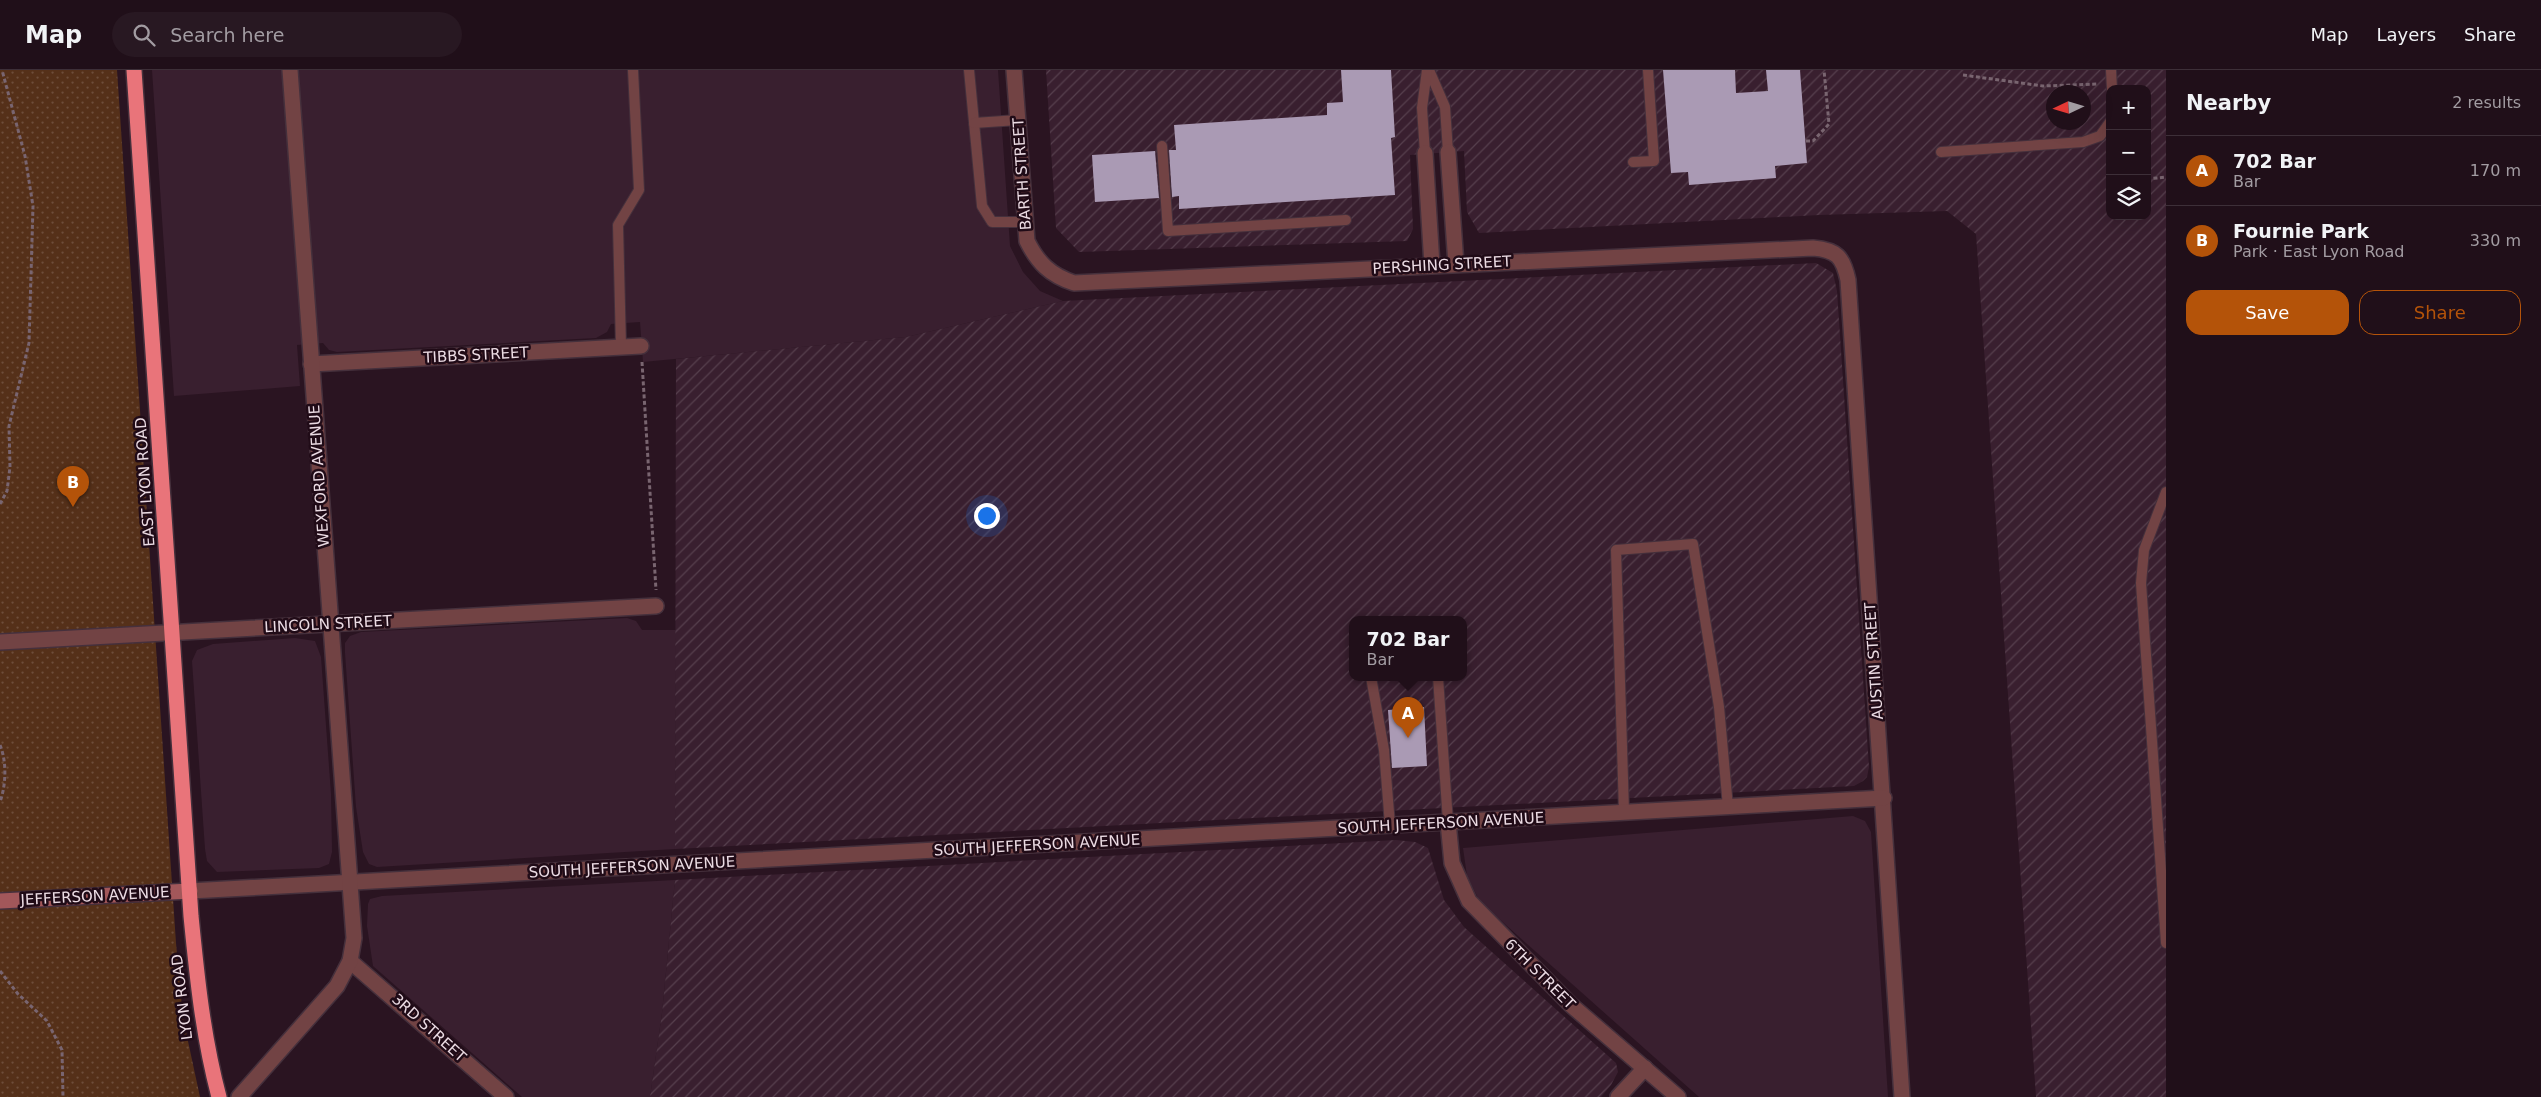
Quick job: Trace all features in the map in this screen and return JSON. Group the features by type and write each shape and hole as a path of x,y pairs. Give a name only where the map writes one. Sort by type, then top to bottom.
{"highway":[{"name":"EAST LYON ROAD","path":"134,70 190,891"},
{"name":"LYON ROAD","path":"190,891 207,1052 219,1097"}],"street":[{"name":"WEXFORD AVENUE","path":"239,1097 337,986 350,961 354,938 329,623 290,70"},
{"name":"BARTH STREET","path":"1014,70 1027,240 1035,256 1048,271"},
{"path":"1448,152 1456,264"},
{"path":"1425,153 1432,265"},
{"name":"PERSHING STREET","path":"1048,271 1074,283 1089,283 1813,248 1826,249 1837,254"},
{"name":"AUSTIN STREET","path":"1837,254 1844,264 1848,280 1884,798 1902,1071 1902,1097"},
{"name":"TIBBS STREET","path":"311,364 641,346"},
{"name":"LINCOLN STREET","path":"0,642 656,606"},
{"name":"SOUTH JEFFERSON AVENUE","path":"190,891 1884,798"},
{"name":"6TH STREET","path":"1448,822 1452,863 1469,901 1571,1005 1678,1097"},
{"name":"JEFFERSON AVENUE","path":"0,901 190,891"},
{"name":"3RD STREET","path":"350,961 506,1097"},
{"path":"1618,1097 1644,1068"}],"lane":[{"path":"621,348 618,225 638,190 633,70"},
{"path":"968,70 982,206 992,222 1025,222"},
{"path":"1428,70 1445,107 1448,152"},
{"path":"1425,153 1422,108 1428,70"},
{"path":"1634,162 1654,161 1648,70"},
{"path":"2111,70 2112,85"},
{"path":"974,123 1018,120"},
{"path":"1940,152 2083,142 2100,136 2106,128"},
{"path":"1162,146 1168,231 1346,220"},
{"path":"2166,492 2144,550 2141,582 2166,943"},
{"path":"1624,812 1616,550 1693,544 1718,697 1728,807"},
{"path":"1372,681 1383,742 1390,826"},
{"path":"1438,681 1448,822"}],"path":[{"path":"0,504 7,491 8,483 8,426 29,343 33,206 25,156 2,70"},
{"path":"1806,141 1813,141 1828,124 1824,70"},
{"path":"1963,75 2043,86 2099,84"},
{"path":"2151,179 2166,177"},
{"path":"641,346 656,606"},
{"path":"0,745 3,753 5,789 0,802"},
{"path":"0,971 18,994 47,1021 62,1050 63,1097"}],"shaded area":[{"path":"0,70 117,70 176,943 183,1018 200,1097 0,1097"},
{"path":"152,70 998,70 1010,246 1023,272 1040,291 1063,301 906,337 643,362 640,322 611,324 607,332 596,338 337,352 329,350 323,343 297,345 300,386 174,396"},
{"path":"1046,70 2166,70 2166,1097 2036,1097 1976,234 1947,211 1819,215 1479,233 1467,212 1464,151 1410,155 1413,229 1407,241 1079,252 1056,228"},
{"path":"1816,263 1833,273 1837,291 1869,767 1867,777 1854,786 675,849 676,359 906,337 1063,301"},
{"path":"627,618 636,621 642,630 676,630 675,849 377,867 369,864 363,852 356,807 345,653 345,643 350,636 361,632"},
{"path":"295,638 315,641 321,657 331,794 332,852 329,864 319,868 217,872 207,861 205,849 192,661 197,650 213,644"},
{"path":"1853,816 1865,821 1871,832 1888,1097 1699,1097 1480,902 1467,876 1463,848"},
{"path":"1396,840 1415,842 1428,848 1444,900 1464,927 1616,1063 1618,1072 1611,1085 1601,1097 650,1097 662,1013 675,880"},
{"path":"675,880 662,1013 650,1097 522,1097 373,966 367,926 370,899 382,896"}],"building":[{"path":"1341,70 1391,70 1395,137 1391,138 1395,195 1179,209 1179,196 1172,197 1169,150 1176,150 1174,125 1327,115 1327,103 1343,102"},
{"path":"1663,70 1735,70 1736,93 1768,91 1766,70 1800,70 1807,163 1775,166 1776,178 1689,185 1688,172 1671,173"},
{"path":"1155,151 1159,198 1095,202 1092,155"},
{"path":"1424,707 1427,766 1392,768 1388,710"}],"place":[{"name":"Fournie Park","path":"73,507"},
{"name":"702 Bar","path":"1408,738"}]}
